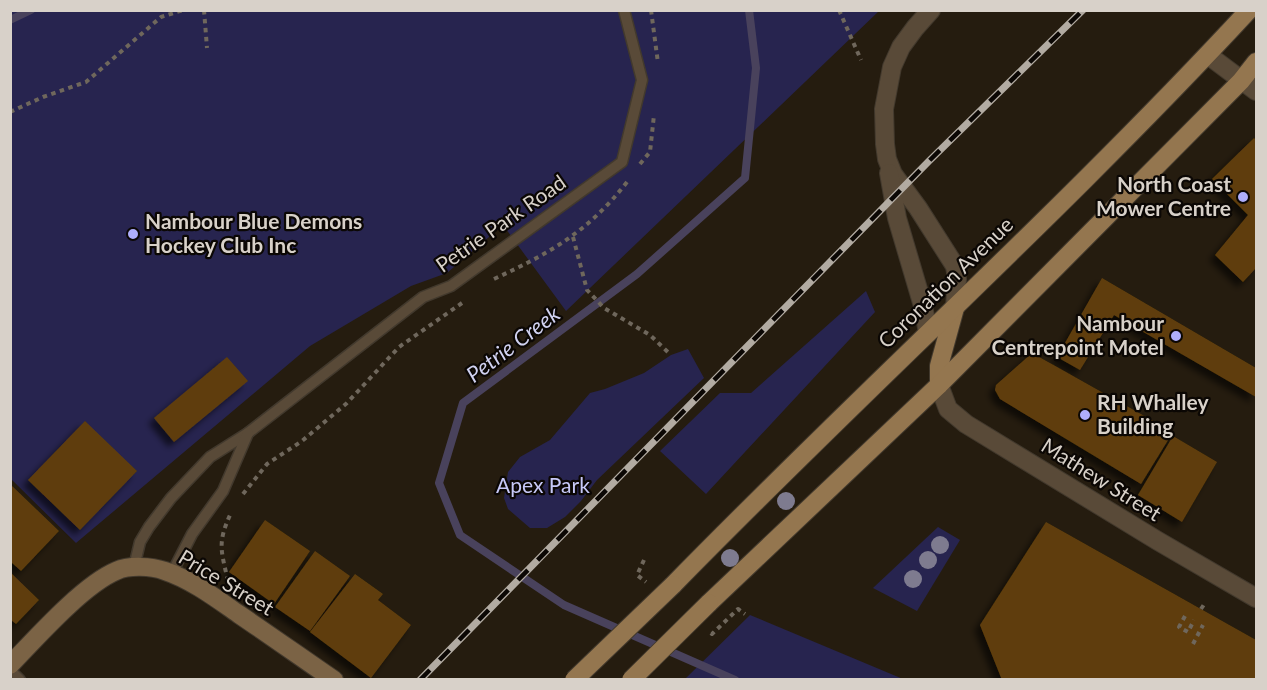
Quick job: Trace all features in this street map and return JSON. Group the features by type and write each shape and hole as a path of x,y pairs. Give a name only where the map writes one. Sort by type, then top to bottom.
{"main road":[{"name":"Coronation Avenue","path":"574,680 673,585 854,404 955,308 1208,55 1249,10"},
{"path":"631,680 939,385 1241,81 1257,62"},
{"path":"939,385 939,366 955,308"},
{"path":"928,333 939,385"}],"street":[{"path":"928,333 923,306 897,218 883,126 892,67 908,37 931,10"},
{"path":"1208,55 1257,91"},
{"path":"887,159 893,174 955,266 957,279 955,308"},
{"name":"Mathew Street","path":"939,385 948,409 966,424 1158,541 1257,598"},
{"name":"Price Street","path":"10,665 80,596 117,570 134,567 172,573 215,597 334,680"}],"lane":[{"name":"Petrie Park Road","path":"134,567 140,542 171,498 210,457 248,433 423,297 451,286 622,162 642,80 624,10"},
{"name":"Petrie Park Road","path":"172,573 192,534 224,491 248,433"},
{"path":"10,670 20,680"}],"path":[{"path":"10,112 43,97 86,82 161,18 183,10"},
{"path":"204,10 207,48"},
{"path":"839,10 861,60"},
{"path":"573,237 587,290 604,308 650,335 671,355"},
{"path":"637,575 644,560"},
{"path":"1201,609 1205,603"},
{"path":"712,634 738,609 745,614"},
{"path":"1185,616 1179,627 1188,632 1194,620"},
{"path":"1193,644 1203,625"}],"green space":[{"path":"11,11 879,11 566,311 503,225 447,273 411,286 310,346 76,543 11,479"},
{"path":"866,291 875,312 706,494 660,451 720,393 751,393"},
{"name":"Apex Park","path":"688,349 704,378 597,480 565,517 547,528 530,528 508,509 504,498 508,472 520,457 550,440 590,393 644,373 671,355"},
{"path":"938,527 960,540 917,611 873,588"},
{"path":"750,615 903,679 685,679"}],"building":[{"name":"North Coast Mower Centre","path":"1254,138 1256,140 1256,268 1243,282 1215,255 1248,215 1212,179"},
{"name":"Nambour Centrepoint Motel","path":"1102,278 1256,368 1256,397 1114,315 1080,370 1057,357"},
{"name":"RH Whalley Building","path":"1032,353 1173,432 1141,484 1000,399 995,390 996,385"},
{"path":"227,357 248,381 174,442 154,418"},
{"path":"85,421 137,471 80,530 28,480"},
{"path":"1173,436 1217,462 1182,522 1138,495"},
{"path":"10,484 59,531 21,571 10,561"},
{"path":"265,520 310,551 274,604 229,572"},
{"path":"1046,522 1256,640 1256,680 1002,680 980,625"},
{"path":"315,551 350,576 310,631 275,607"},
{"path":"10,572 39,600 16,624 10,619"},
{"path":"355,574 383,594 378,600 411,625 371,678 310,632"}],"waterway":[{"name":"Petrie Creek","path":"10,20 31,10"},
{"name":"Petrie Creek","path":"735,680 564,605 460,535 439,483 463,403 637,274 745,178 756,68 749,10"}],"railway":[{"path":"420,680 929,161 1083,10"}],"place":[{"name":"North Coast Mower Centre","path":"1243,197"},
{"name":"Nambour Blue Demons Hockey Club Inc","path":"133,234"},
{"name":"Nambour Centrepoint Motel","path":"1176,336"},
{"name":"RH Whalley Building","path":"1085,415"}]}
